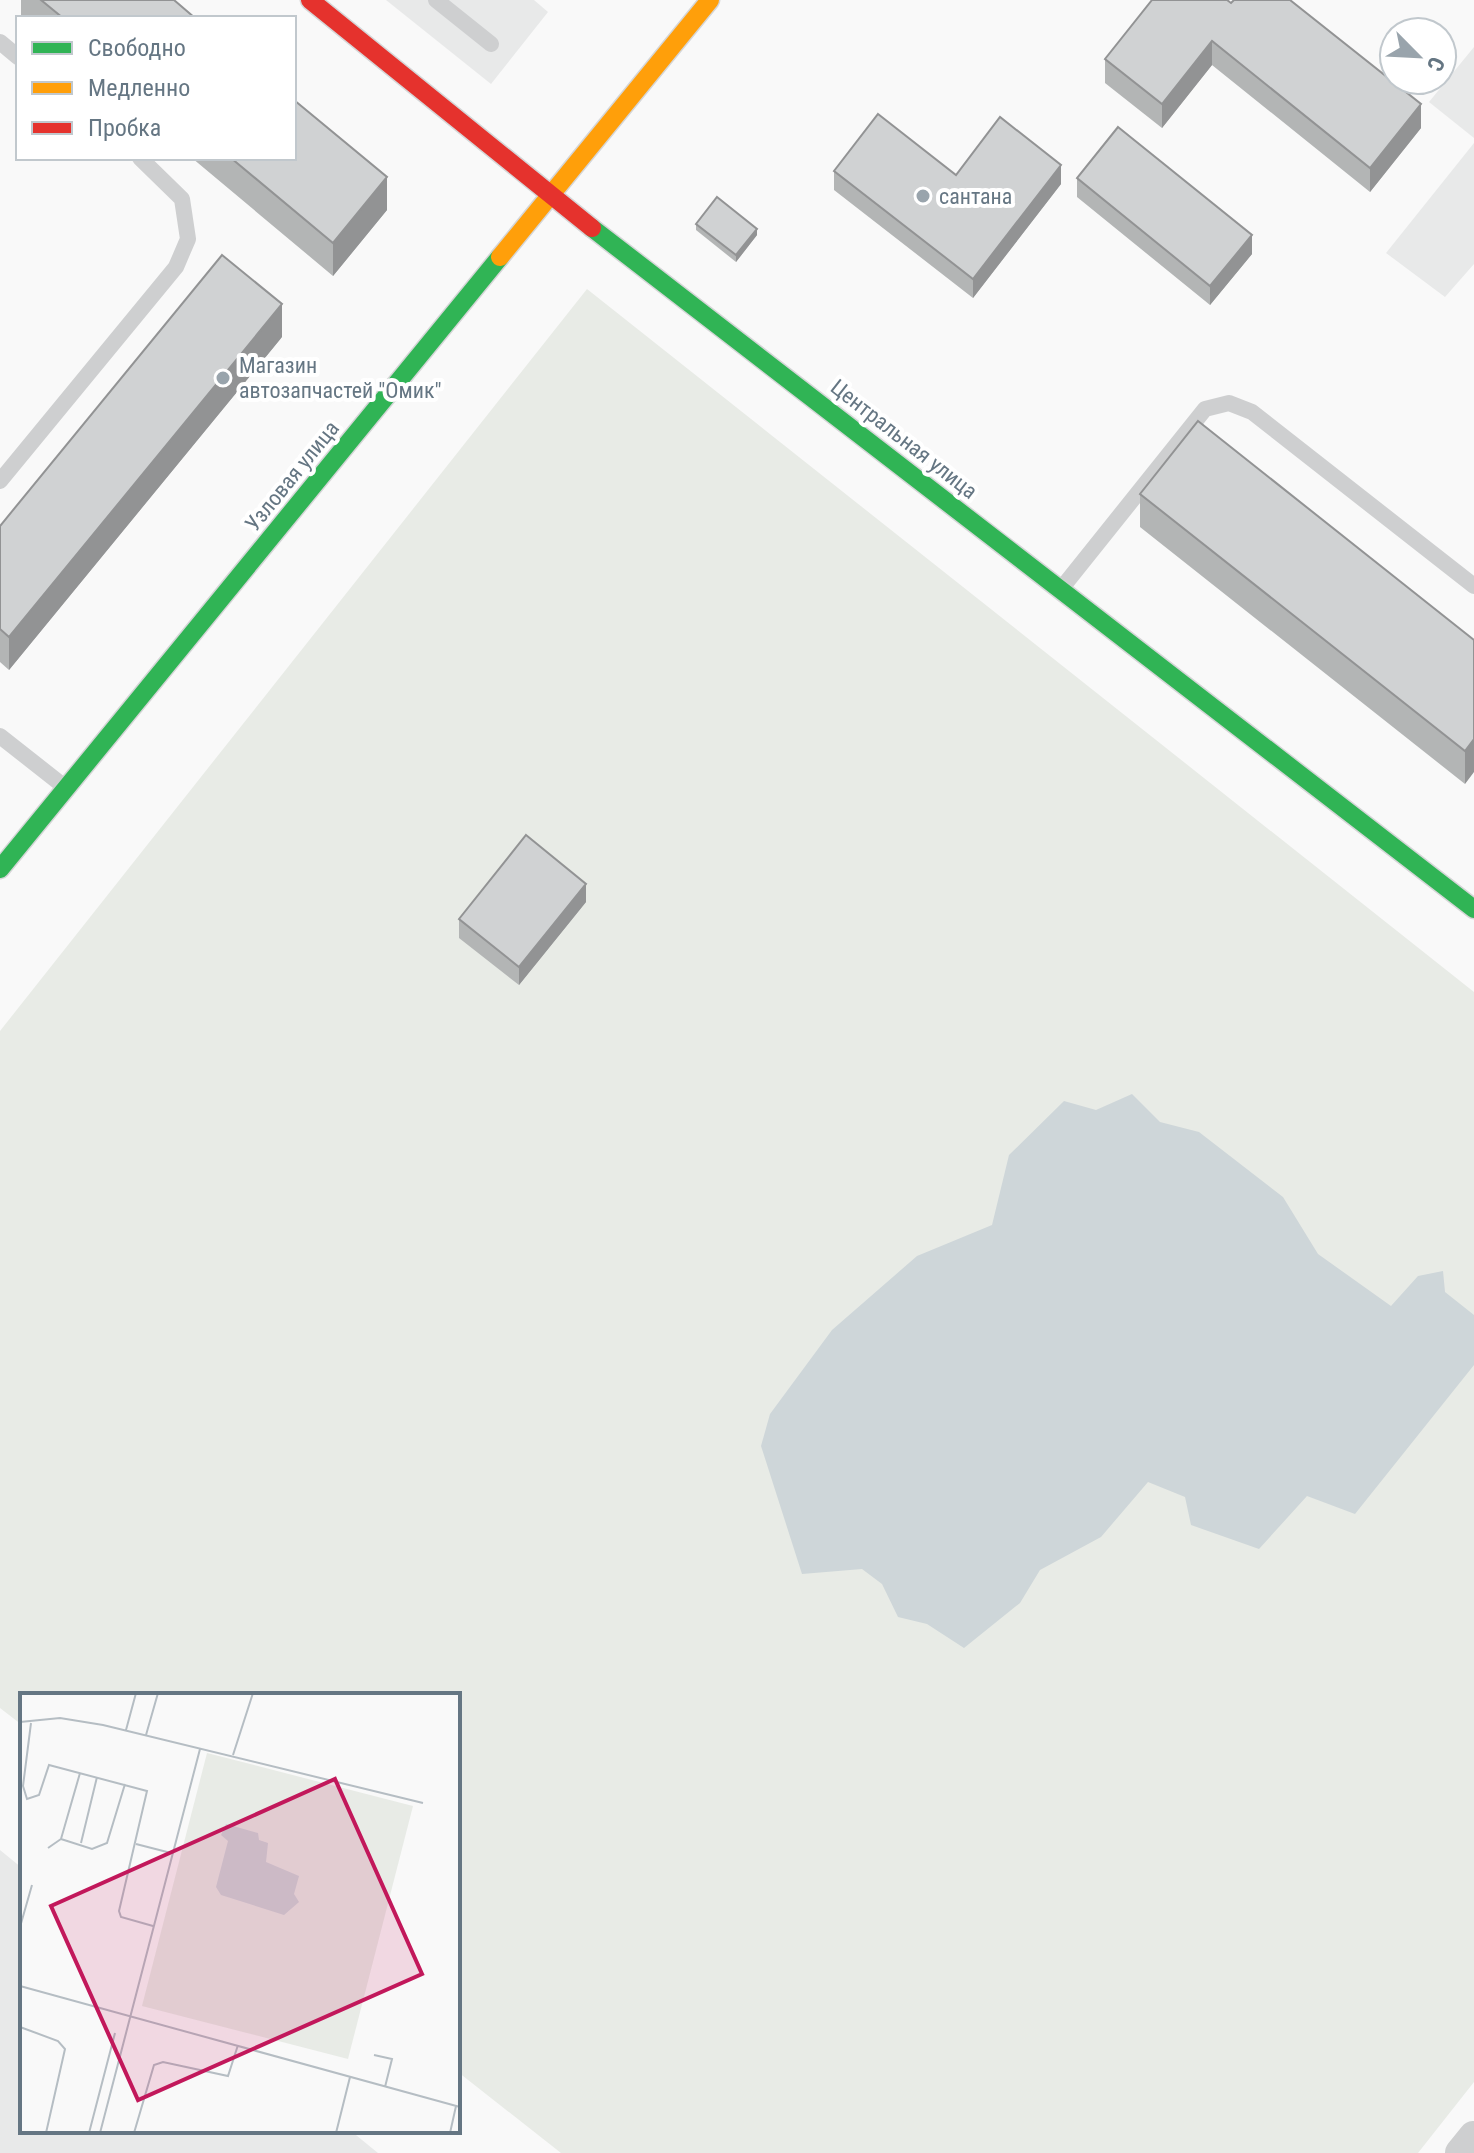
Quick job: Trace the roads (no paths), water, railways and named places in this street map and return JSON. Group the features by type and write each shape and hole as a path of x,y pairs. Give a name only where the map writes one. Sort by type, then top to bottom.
{"street":[{"name":"Центральная улица","path":"310,0 551,196 1474,908"},
{"name":"Узловая улица","path":"0,869 710,0"},
{"path":"1461,2153 1474,2137"}],"lane":[{"path":"436,0 491,44"},
{"path":"0,42 16,55"},
{"path":"0,481 176,267 188,239 182,199 142,160"},
{"path":"1060,589 1205,409 1229,403 1252,412 1474,586"},
{"path":"0,736 67,789"}],"place":[{"name":"сантана","path":"923,196"},
{"name":"Магазин автозапчастей \"Омик\"","path":"223,378"}]}
